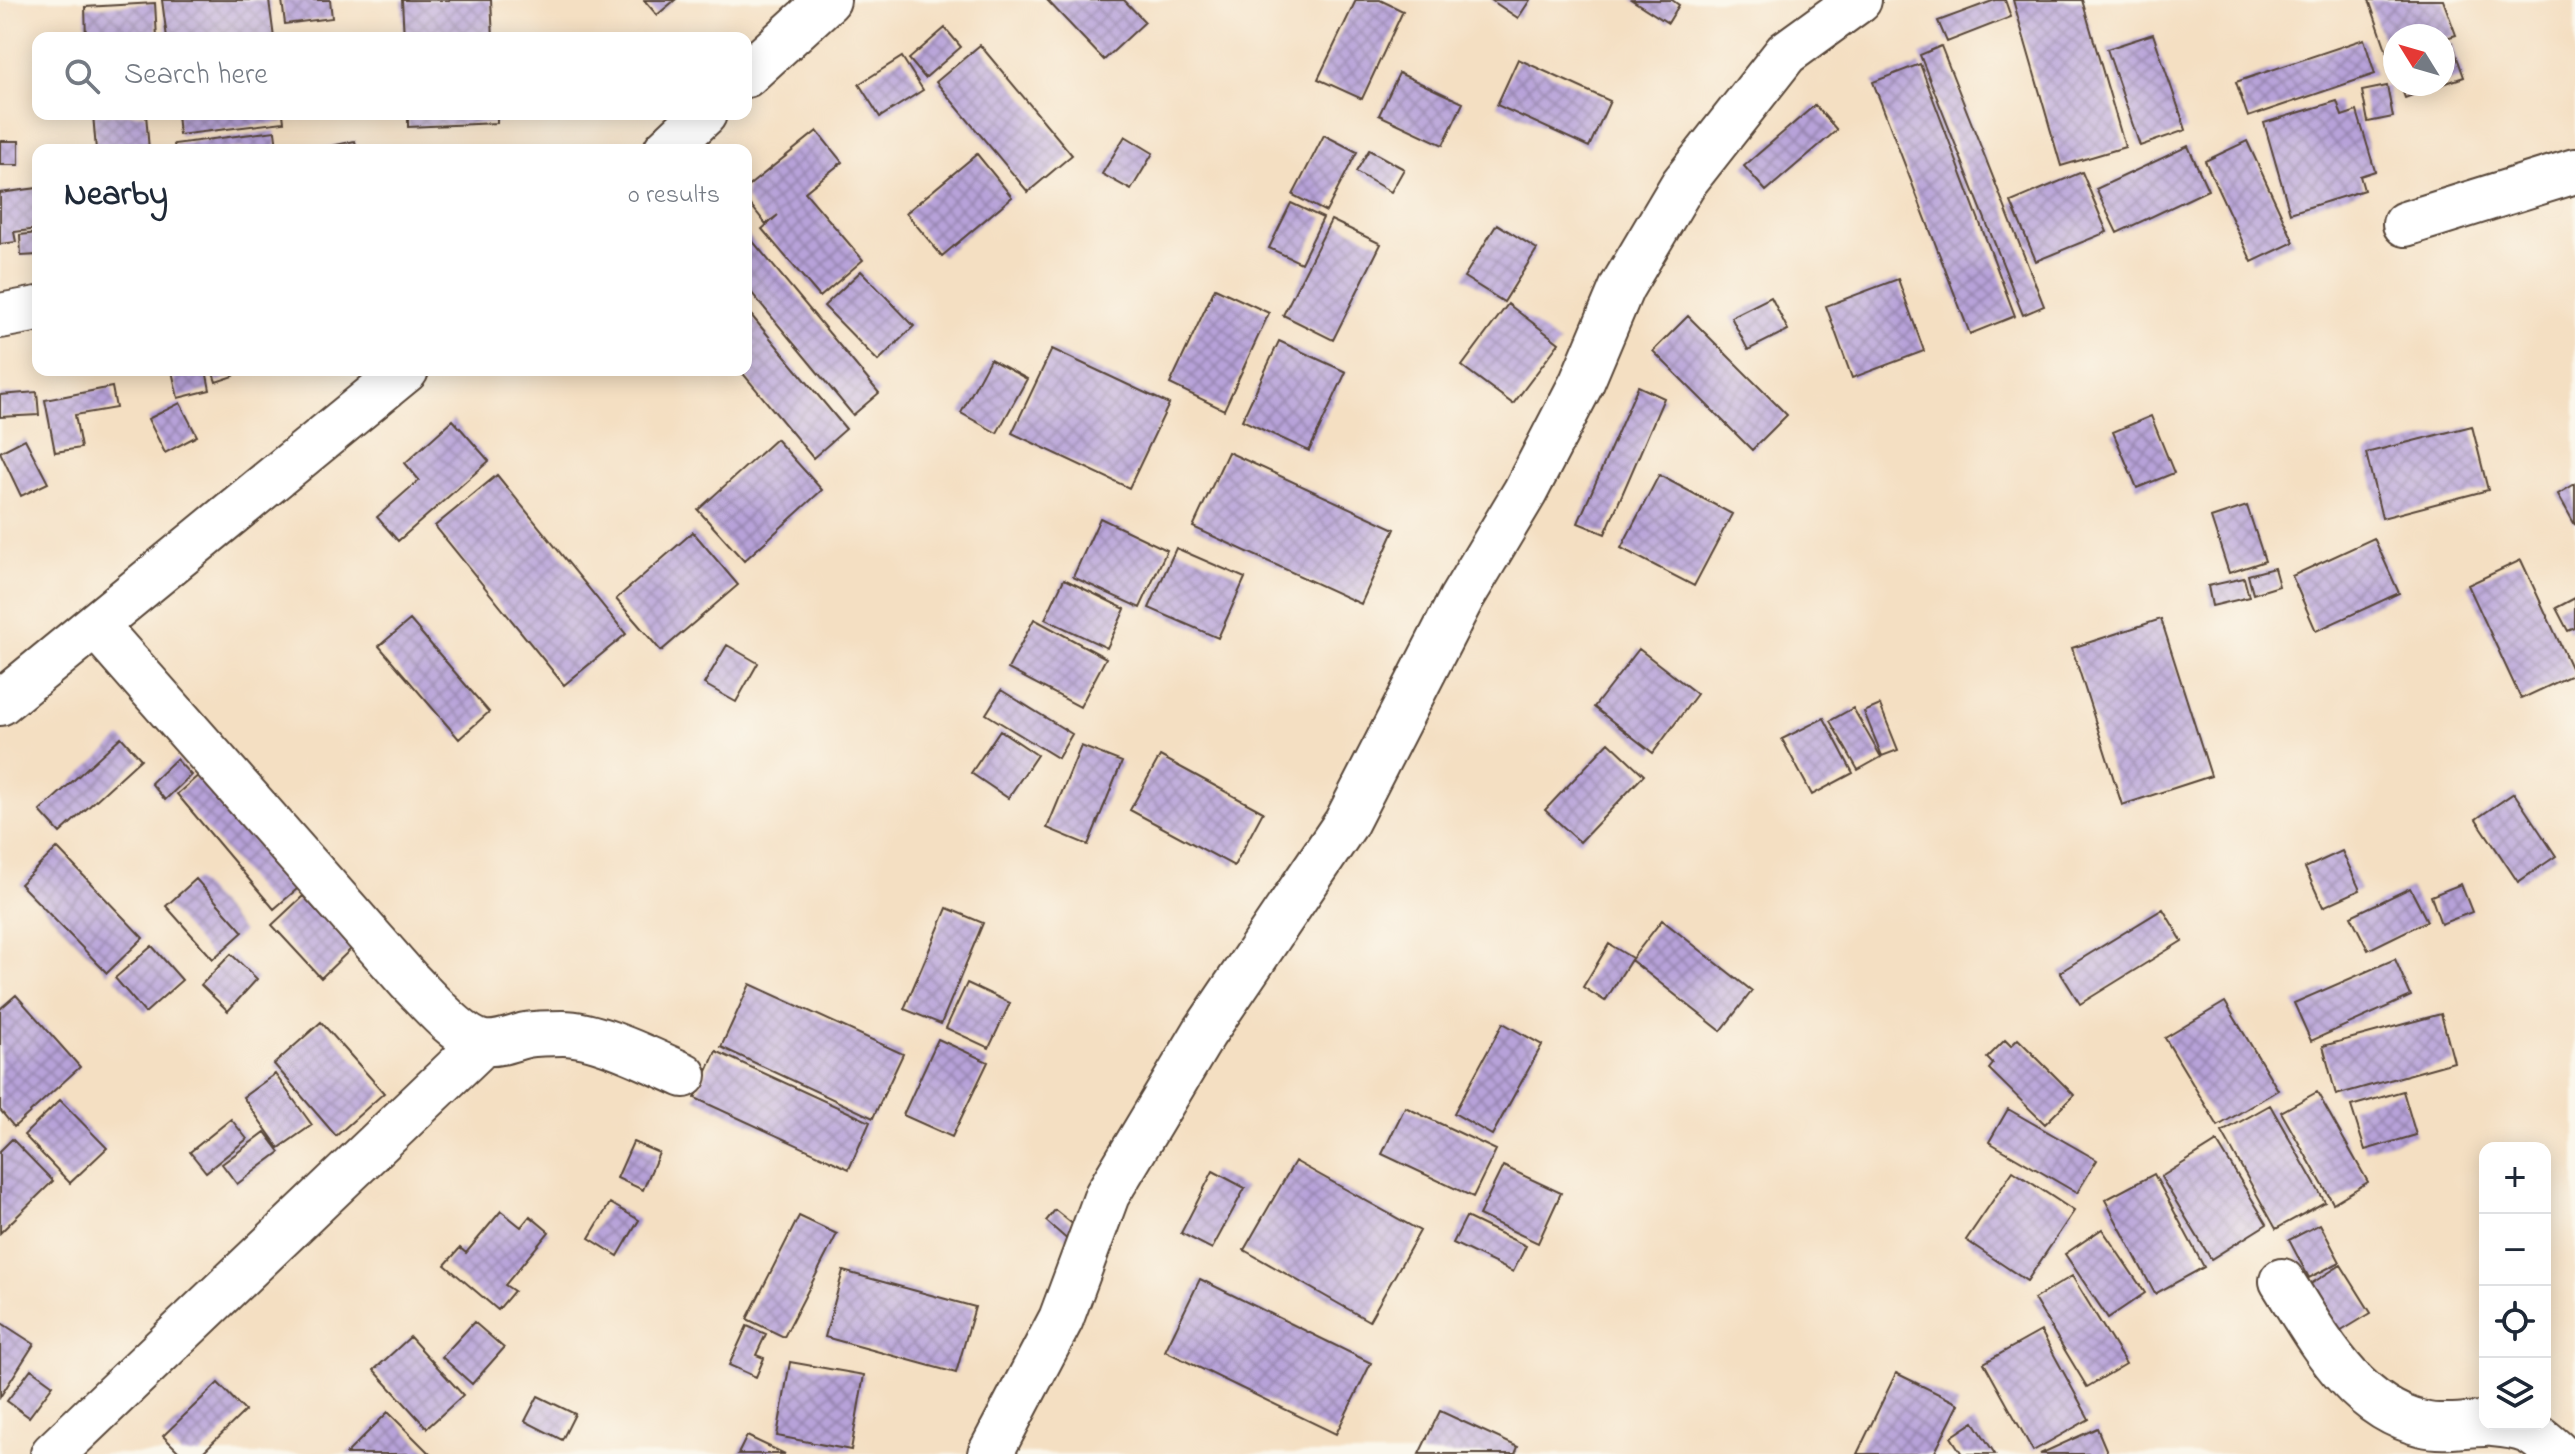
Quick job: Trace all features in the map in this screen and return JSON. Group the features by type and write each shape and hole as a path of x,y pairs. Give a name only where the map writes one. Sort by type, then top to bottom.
{"street":[{"path":"990,1454 1061,1319 1107,1195 1204,1033 1346,823 1461,599 1525,492 1582,382 1622,287 1683,184 1786,53 1859,0"},
{"path":"752,69 821,3"},
{"path":"672,144 698,120"},
{"path":"2405,224 2575,171"},
{"path":"0,316 32,310"},
{"path":"0,703 399,376"},
{"path":"96,626 409,981 448,1019 483,1043"},
{"path":"53,1454 483,1043 530,1034 567,1033 621,1047 684,1075"},
{"path":"2282,1281 2327,1353 2352,1383 2392,1412 2424,1425 2479,1424"},
{"path":"2528,1430 2561,1448"}],"building":[{"path":"162,0 269,0 273,32 166,32"},
{"path":"282,0 330,0 332,18 285,24"},
{"path":"402,0 491,0 493,32 404,32"},
{"path":"644,0 675,0 657,15"},
{"path":"1047,0 1124,0 1145,22 1104,60"},
{"path":"1356,0 1380,0 1403,11 1362,99 1318,79"},
{"path":"1491,0 1530,0 1518,18"},
{"path":"1632,0 1672,0 1679,5 1668,23"},
{"path":"1995,0 2005,0 2011,17 1947,42 1938,21"},
{"path":"2013,0 2082,0 2125,147 2061,166"},
{"path":"2369,0 2443,0 2452,24 2383,24 2383,41"},
{"path":"155,3 157,32 86,32 85,7"},
{"path":"945,28 961,47 925,78 909,59"},
{"path":"2153,34 2186,130 2140,146 2107,49"},
{"path":"2364,39 2375,74 2248,117 2236,82"},
{"path":"980,45 1072,155 1028,192 936,82"},
{"path":"1941,46 2044,306 2023,315 1920,55"},
{"path":"2455,52 2464,77 2455,80"},
{"path":"902,57 923,90 880,117 859,84"},
{"path":"1518,59 1610,101 1589,147 1497,105"},
{"path":"1920,64 2015,316 1970,334 1873,82"},
{"path":"1399,73 1463,103 1443,145 1379,115"},
{"path":"2383,87 2383,96 2389,96 2393,117 2368,122 2362,91"},
{"path":"2337,101 2342,116 2357,111 2375,171 2360,176 2364,190 2290,213 2264,123"},
{"path":"1815,105 1837,130 1766,191 1744,166"},
{"path":"94,120 146,120 148,144 96,144"},
{"path":"178,120 284,120 284,122 179,135"},
{"path":"408,120 497,120 497,123 408,127"},
{"path":"275,131 277,144 174,144"},
{"path":"817,131 842,162 805,192 863,260 820,297 762,229 778,215 766,224 752,206 752,183"},
{"path":"1324,135 1357,152 1326,212 1293,195"},
{"path":"1125,136 1153,153 1131,190 1102,174"},
{"path":"0,141 19,141 19,165 0,165"},
{"path":"2247,141 2294,242 2252,262 2205,161"},
{"path":"2188,146 2208,190 2117,233 2096,189"},
{"path":"1369,150 1404,169 1391,192 1356,172"},
{"path":"977,154 1012,197 942,256 906,213"},
{"path":"2082,172 2107,232 2036,261 2011,202"},
{"path":"32,189 32,230 14,232 16,242 0,244 0,193"},
{"path":"1291,203 1323,218 1301,263 1269,248"},
{"path":"1331,220 1381,244 1333,340 1283,315"},
{"path":"1497,224 1537,249 1504,302 1464,277"},
{"path":"32,234 32,255 21,256 20,235"},
{"path":"752,240 879,393 853,415 752,293"},
{"path":"861,271 914,326 878,361 824,306"},
{"path":"1898,279 1924,351 1852,378 1826,306"},
{"path":"1215,288 1269,313 1224,410 1170,384"},
{"path":"1771,297 1788,330 1748,350 1731,317"},
{"path":"1508,304 1559,343 1513,404 1462,366"},
{"path":"752,316 846,429 813,458 745,376 752,376"},
{"path":"1688,316 1787,415 1752,450 1653,351"},
{"path":"1279,341 1346,372 1309,451 1242,420"},
{"path":"1052,349 1169,404 1129,488 1012,433"},
{"path":"990,359 1027,379 997,433 961,413"},
{"path":"173,376 207,376 210,390 178,398"},
{"path":"214,376 234,376 216,382"},
{"path":"1638,386 1664,398 1605,534 1578,523"},
{"path":"112,387 116,408 75,415 81,448 55,452 45,400"},
{"path":"37,392 39,415 0,417 0,395"},
{"path":"180,403 197,436 165,453 148,419"},
{"path":"2151,416 2174,473 2137,488 2113,432"},
{"path":"453,420 489,461 398,541 377,517 419,480 405,463"},
{"path":"2472,426 2488,490 2382,518 2366,453"},
{"path":"25,439 48,483 21,496 0,452"},
{"path":"776,439 822,490 744,561 698,510"},
{"path":"1228,452 1395,529 1361,604 1193,527"},
{"path":"497,475 626,634 564,685 435,526"},
{"path":"1659,475 1732,514 1694,586 1621,548"},
{"path":"2575,484 2575,525 2558,494"},
{"path":"2247,506 2265,561 2229,573 2211,518"},
{"path":"1100,518 1167,550 1140,608 1073,577"},
{"path":"693,532 738,585 661,651 616,599"},
{"path":"2374,538 2399,593 2316,631 2292,576"},
{"path":"1176,548 1245,578 1218,638 1149,608"},
{"path":"2521,560 2574,674 2521,699 2468,585"},
{"path":"2274,568 2279,586 2253,594 2248,575"},
{"path":"2244,578 2249,597 2212,606 2208,586"},
{"path":"1064,579 1125,609 1107,648 1045,619"},
{"path":"2575,598 2575,628 2568,631 2556,608"},
{"path":"1034,619 1106,658 1080,707 1008,669"},
{"path":"2161,619 2211,776 2122,805 2072,648"},
{"path":"410,620 489,712 459,739 379,646"},
{"path":"727,645 758,663 736,702 704,684"},
{"path":"1639,649 1697,694 1653,753 1594,707"},
{"path":"1001,690 1072,734 1058,758 986,714"},
{"path":"1880,705 1898,750 1882,756 1864,712"},
{"path":"1853,708 1881,757 1858,770 1830,721"},
{"path":"1824,718 1853,773 1812,795 1782,739"},
{"path":"1000,730 1037,755 1008,798 971,773"},
{"path":"121,737 141,759 60,833 40,811"},
{"path":"1609,742 1644,775 1580,842 1545,810"},
{"path":"1081,746 1122,762 1088,845 1047,828"},
{"path":"1160,756 1263,812 1234,866 1130,810"},
{"path":"176,759 191,775 165,800 151,783"},
{"path":"207,768 304,883 274,909 177,794"},
{"path":"2514,793 2556,856 2518,882 2476,819"},
{"path":"57,848 143,938 107,973 20,884"},
{"path":"2342,851 2360,890 2323,907 2305,868"},
{"path":"196,879 243,932 213,959 166,906"},
{"path":"2461,884 2472,912 2441,924 2431,896"},
{"path":"2410,888 2427,921 2368,950 2351,916"},
{"path":"303,896 352,948 321,978 272,925"},
{"path":"947,908 983,923 941,1024 904,1009"},
{"path":"2163,909 2182,941 2080,1004 2060,972"},
{"path":"1662,920 1752,991 1721,1031 1631,960"},
{"path":"1609,944 1632,958 1605,1001 1583,987"},
{"path":"152,946 182,980 145,1013 115,978"},
{"path":"231,954 257,979 228,1011 201,985"},
{"path":"2395,959 2411,996 2311,1041 2294,1003"},
{"path":"967,983 1010,1003 989,1048 946,1028"},
{"path":"750,984 903,1054 873,1118 721,1047"},
{"path":"16,995 80,1067 14,1127 0,1110 0,1009"},
{"path":"2225,1002 2278,1090 2218,1126 2165,1038"},
{"path":"2441,1014 2454,1062 2336,1095 2323,1046"},
{"path":"321,1022 384,1093 336,1136 274,1064"},
{"path":"1503,1023 1542,1045 1492,1135 1454,1113"},
{"path":"938,1039 988,1062 952,1137 903,1115"},
{"path":"2018,1039 2074,1095 2045,1124 1989,1069 1993,1064 1987,1058 2005,1040 2011,1046"},
{"path":"716,1051 870,1122 849,1169 695,1098"},
{"path":"275,1074 312,1125 279,1148 243,1097"},
{"path":"2403,1091 2416,1135 2365,1150 2351,1106"},
{"path":"2317,1092 2368,1182 2333,1203 2281,1112"},
{"path":"60,1100 107,1148 70,1183 24,1135"},
{"path":"2270,1105 2325,1202 2276,1229 2222,1132"},
{"path":"1405,1107 1496,1150 1473,1197 1382,1154"},
{"path":"2008,1109 2097,1160 2077,1193 1989,1142"},
{"path":"231,1119 247,1139 206,1172 190,1152"},
{"path":"265,1132 280,1152 237,1184 222,1164"},
{"path":"12,1139 53,1181 0,1233 0,1151"},
{"path":"633,1142 659,1153 643,1190 617,1178"},
{"path":"2217,1142 2267,1224 2211,1259 2161,1177"},
{"path":"1295,1161 1420,1231 1369,1321 1244,1250"},
{"path":"1503,1166 1561,1193 1538,1243 1479,1215"},
{"path":"1213,1171 1245,1188 1212,1249 1181,1233"},
{"path":"2013,1171 2074,1211 2027,1281 1966,1240"},
{"path":"2154,1174 2204,1267 2155,1294 2105,1200"},
{"path":"610,1203 639,1220 618,1256 589,1238"},
{"path":"1055,1210 1080,1230 1070,1242 1046,1221"},
{"path":"501,1211 521,1227 530,1216 549,1232 505,1285 514,1291 498,1310 445,1265 460,1248 466,1253"},
{"path":"799,1216 837,1234 784,1337 747,1319"},
{"path":"1466,1217 1526,1246 1513,1272 1453,1243"},
{"path":"2320,1224 2340,1262 2309,1278 2289,1240"},
{"path":"2102,1229 2145,1293 2108,1318 2065,1254"},
{"path":"2341,1265 2371,1313 2338,1333 2309,1285"},
{"path":"843,1271 975,1307 956,1373 825,1337"},
{"path":"2072,1276 2126,1364 2087,1387 2034,1299"},
{"path":"1200,1279 1371,1363 1336,1434 1165,1351"},
{"path":"0,1322 34,1344 0,1397"},
{"path":"474,1322 504,1348 472,1384 442,1357"},
{"path":"747,1326 766,1334 756,1355 764,1358 756,1377 729,1365"},
{"path":"2041,1331 2089,1419 2033,1451 1984,1363"},
{"path":"410,1337 463,1395 427,1428 374,1370"},
{"path":"790,1362 864,1375 851,1450 777,1436"},
{"path":"31,1369 53,1385 29,1417 7,1401"},
{"path":"1896,1373 1959,1404 1934,1454 1857,1454"},
{"path":"218,1383 245,1411 201,1454 181,1454 163,1436"},
{"path":"538,1396 575,1414 562,1440 525,1421"},
{"path":"1440,1411 1518,1447 1515,1454 1419,1454"},
{"path":"388,1412 430,1454 346,1454"},
{"path":"1974,1422 1995,1454 1962,1454 1951,1437"},
{"path":"2097,1428 2108,1454 2040,1454"},
{"path":"747,1436 785,1454 738,1454"}]}
